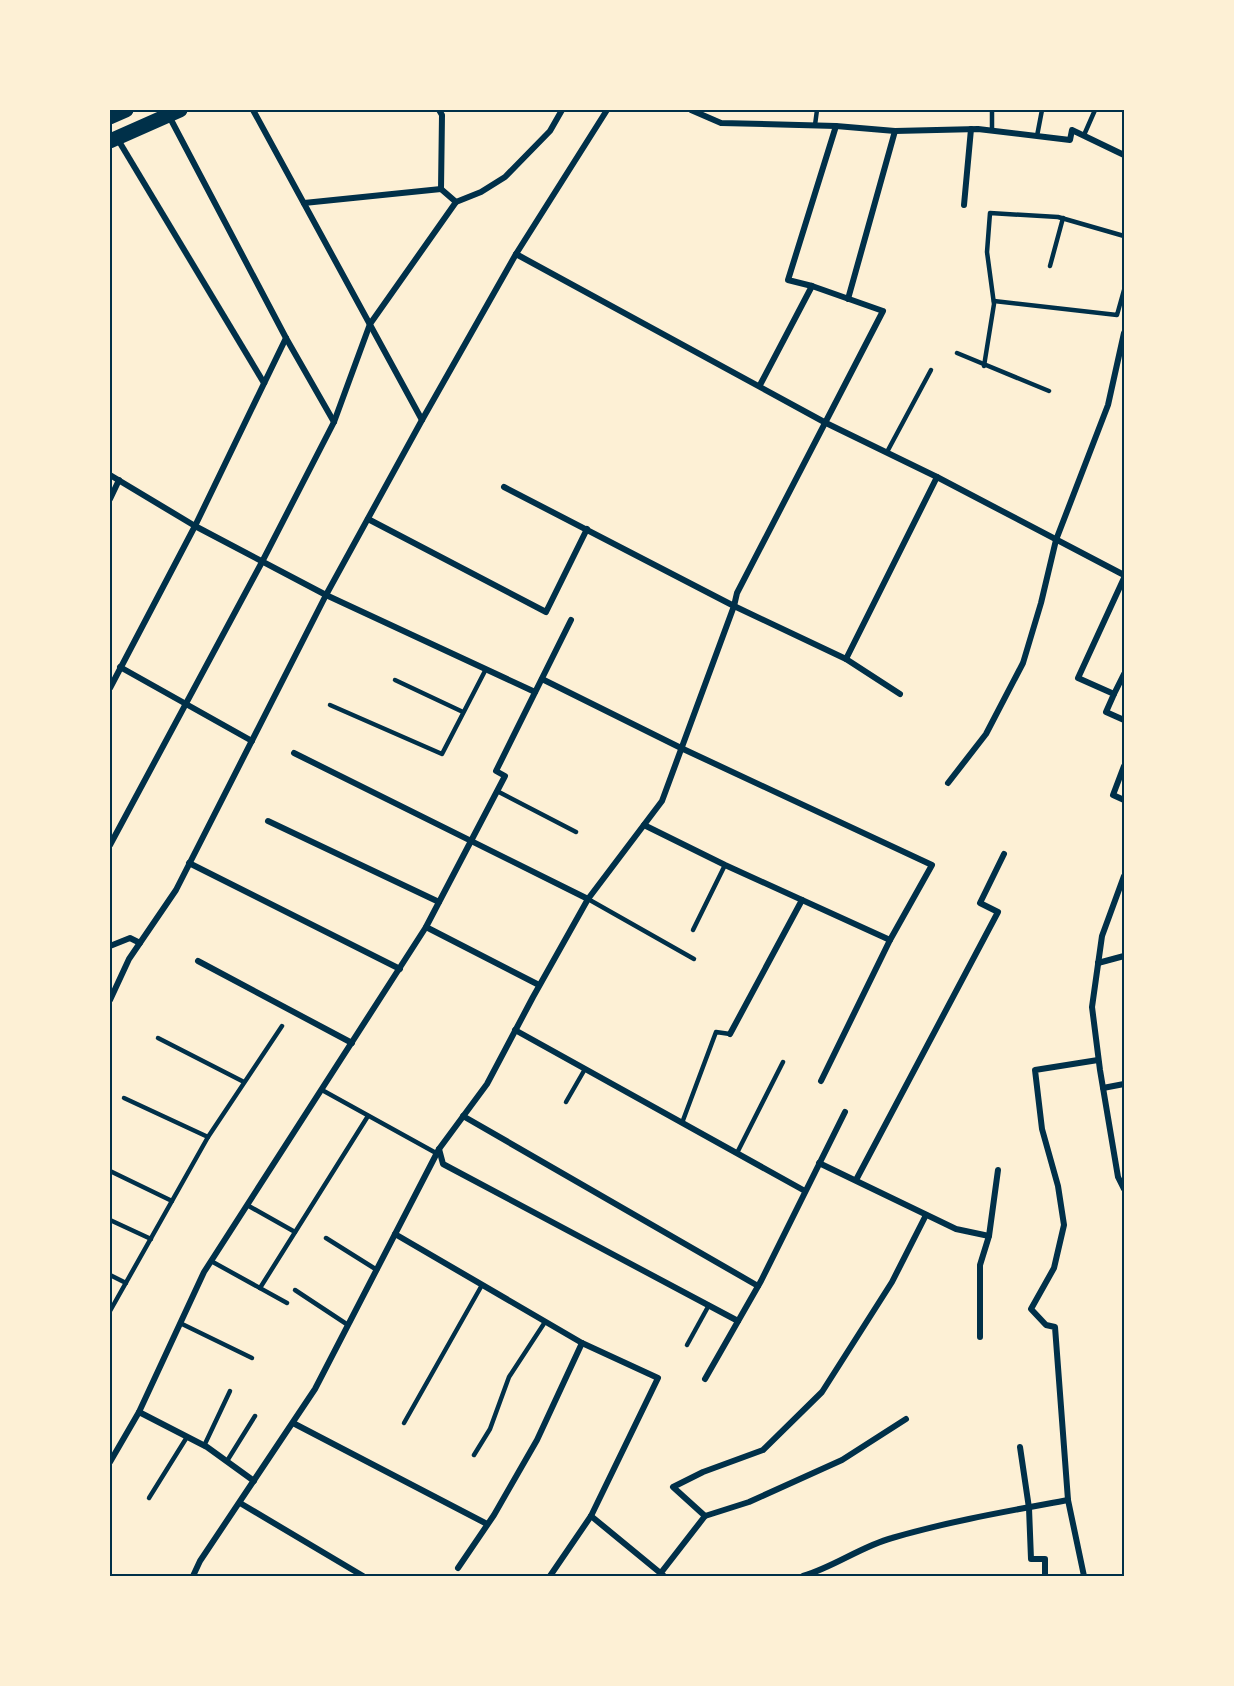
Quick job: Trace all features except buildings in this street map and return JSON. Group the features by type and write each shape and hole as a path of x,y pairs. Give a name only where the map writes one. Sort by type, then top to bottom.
{"main road":[{"path":"110,117 126,110"},
{"path":"113,139 174,112"}],"street":[{"path":"253,110 422,420"},
{"path":"439,110 442,115 441,189"},
{"path":"110,845 262,562 334,422 370,324 456,202 481,192 505,177 550,131 562,110"},
{"path":"110,1000 129,959 176,890 326,595 422,420 516,254 607,110"},
{"path":"691,110 721,123 815,125 895,131 992,130 1070,140 1072,130 1125,155"},
{"path":"174,112 286,338 334,422"},
{"path":"193,1576 200,1561 315,1389 438,1151 487,1084 588,898 662,801 738,593 883,311 788,280 836,126"},
{"path":"964,205 971,129"},
{"path":"849,299 895,131"},
{"path":"113,139 264,383"},
{"path":"303,203 441,189 456,202"},
{"path":"516,254 826,423 937,477 1125,577 1078,678 1114,694"},
{"path":"760,385 812,286"},
{"path":"948,783 986,734 1023,663 1041,603 1056,540 1108,405 1125,333"},
{"path":"110,688 195,526 286,338"},
{"path":"110,475 195,526 326,595 536,692"},
{"path":"846,660 937,477"},
{"path":"110,499 119,480"},
{"path":"504,487 734,606 846,660 900,694"},
{"path":"368,519 546,612 587,529"},
{"path":"110,1462 139,1412 180,1323 212,1261 426,927 505,776 496,771 571,620"},
{"path":"120,667 252,741"},
{"path":"1125,674 1106,711 1125,720"},
{"path":"542,679 681,748 932,865 890,940 821,1081"},
{"path":"294,753 588,898"},
{"path":"1125,766 1113,795 1125,800"},
{"path":"268,821 439,902"},
{"path":"644,825 725,866 890,940"},
{"path":"855,1180 998,912 980,903 1004,854"},
{"path":"189,863 400,969"},
{"path":"1125,876 1102,936 1092,1007 1102,1088 1118,1177 1125,1189"},
{"path":"730,1034 802,900"},
{"path":"426,927 539,985"},
{"path":"110,946 130,938 140,943"},
{"path":"1098,963 1125,956"},
{"path":"198,961 351,1043"},
{"path":"515,1030 805,1191"},
{"path":"1084,1576 1068,1500 1055,1327 1046,1325 1032,1309 1054,1268 1064,1225 1058,1186 1042,1129 1035,1070 1098,1060"},
{"path":"1102,1088 1125,1084"},
{"path":"705,1379 758,1286 845,1112"},
{"path":"463,1116 758,1286"},
{"path":"438,1151 443,1164 738,1321"},
{"path":"819,1163 956,1229 989,1236"},
{"path":"980,1336 980,1265 989,1236 998,1170"},
{"path":"705,1516 673,1487 703,1472 763,1450 822,1392 892,1282 926,1215"},
{"path":"395,1234 582,1343 658,1378 591,1515 550,1576"},
{"path":"458,1568 537,1440 582,1343"},
{"path":"139,1412 204,1446 254,1481"},
{"path":"591,1515 662,1575 705,1516 749,1502 842,1460 906,1419"},
{"path":"293,1424 487,1524"},
{"path":"1020,1447 1029,1508 1031,1559 1045,1559 1045,1576"},
{"path":"803,1576 820,1571 889,1538 1068,1500"},
{"path":"240,1503 363,1576"}],"lane":[{"path":"815,125 817,110"},
{"path":"992,110 992,130"},
{"path":"1037,136 1042,110"},
{"path":"1084,135 1095,110"},
{"path":"984,366 994,301 987,252 990,213 1063,218 1125,236"},
{"path":"1050,266 1063,218"},
{"path":"994,301 1117,315 1125,290"},
{"path":"957,353 1048,391"},
{"path":"887,452 931,370"},
{"path":"330,705 442,754 486,669"},
{"path":"394,680 463,712"},
{"path":"497,791 576,832"},
{"path":"693,930 725,866"},
{"path":"588,898 694,959"},
{"path":"110,1311 208,1137 282,1026"},
{"path":"682,1123 716,1032 730,1034"},
{"path":"158,1038 244,1082"},
{"path":"737,1153 783,1062"},
{"path":"566,1101 585,1068"},
{"path":"322,1089 368,1116 438,1151"},
{"path":"124,1098 208,1137"},
{"path":"260,1288 368,1116"},
{"path":"110,1171 172,1201"},
{"path":"247,1205 295,1232"},
{"path":"110,1220 150,1239"},
{"path":"326,1238 377,1269"},
{"path":"212,1261 286,1303"},
{"path":"110,1275 126,1283"},
{"path":"404,1423 482,1285"},
{"path":"295,1290 348,1325"},
{"path":"687,1345 709,1305"},
{"path":"474,1455 490,1429 509,1377 545,1322"},
{"path":"180,1323 252,1358"},
{"path":"204,1446 230,1391"},
{"path":"227,1461 255,1416"},
{"path":"149,1498 187,1437"}]}
